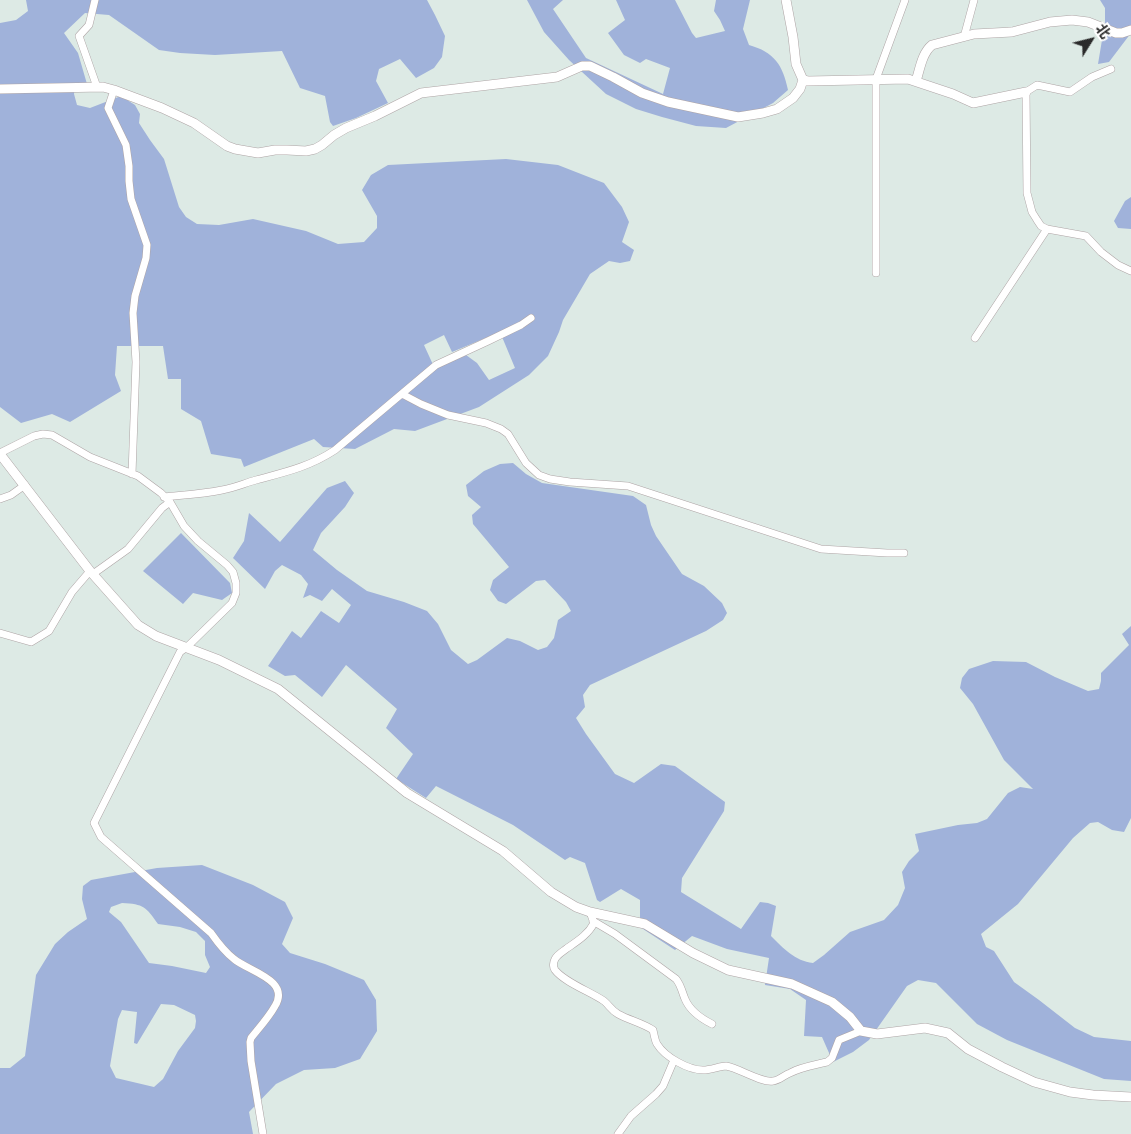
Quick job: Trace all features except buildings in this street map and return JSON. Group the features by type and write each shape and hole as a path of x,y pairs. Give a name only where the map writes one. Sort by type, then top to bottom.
{"street":[{"path":"95,0 89,25 80,36 97,87"},
{"path":"0,89 103,87 162,108 194,123 227,146 258,153 275,150 306,151 315,149 346,128 421,93 557,77 582,66 590,66 613,76 642,93 668,102 738,117 776,109 793,98 800,90 803,80 796,64 786,0"},
{"path":"876,273 876,79 905,0"},
{"path":"964,37 974,0"},
{"path":"916,81 925,53 929,47 974,34 1012,32 1050,22 1072,20 1088,22 1116,33 1131,30"},
{"path":"803,80 908,79 953,94 973,103 1026,92 1037,85 1070,92 1092,76 1111,69"},
{"path":"114,90 108,108 126,145 131,199 147,245 146,258 132,313 136,362 132,474"},
{"path":"1026,92 1027,193 1032,212 1041,226 1047,229 1086,236 1118,265 1131,271"},
{"path":"975,338 1047,229"},
{"path":"0,633 31,642 49,630 72,592 91,573 128,549 167,500 223,490 309,465 335,450 436,365 521,325 531,318"},
{"path":"402,394 448,415 486,423 501,429 508,434 526,463 539,475 550,479 628,486 821,549 904,553"},
{"path":"263,1134 251,1061 250,1042 251,1038 276,1006 277,988 273,982 260,973 236,961 220,946 211,933 102,837 94,823 180,652 187,648 232,603 236,594 233,572 184,526 167,500 138,476 90,457 52,435 34,436 0,453 91,573 138,625 156,636 187,648 220,660 278,689 407,793 503,851 551,892 590,912 645,924 693,953 728,970 792,984 832,1002 850,1017 861,1031"},
{"path":"0,499 11,495 25,485"},
{"path":"590,912 594,923 591,929 557,956 553,962 555,970 563,978 605,1002 611,1010 645,1024 653,1030 656,1044 674,1060 691,1068 701,1070 726,1066 766,1081 773,1081 789,1073 827,1062 832,1058 840,1040 861,1031 877,1034 925,1028 948,1033 968,1049 1034,1082 1070,1092 1131,1097"},
{"path":"593,921 615,934 676,979 680,984 685,999 698,1017 712,1024"},
{"path":"618,1134 631,1116 656,1094 662,1086 674,1060"}],"shaded area":[{"path":"26,0 427,0 445,36 442,57 434,68 416,78 400,59 379,69 376,81 388,103 333,126 330,122 325,96 300,88 282,51 215,55 159,50 109,15 85,13 64,33 78,53 87,84 75,84 74,94 77,105 90,108 121,96 135,105 140,114 139,123 164,159 179,207 186,217 197,224 219,225 253,219 306,231 338,244 364,242 377,228 377,216 362,190 371,175 388,165 506,159 558,165 604,183 622,207 629,222 622,242 634,250 630,261 620,263 609,261 590,274 563,320 548,356 529,375 479,407 415,431 394,429 355,449 323,447 314,439 244,467 241,459 211,454 201,421 181,409 181,379 168,379 163,346 117,346 115,375 121,391 70,422 52,414 21,423 0,407 0,23 16,20 28,11","holes":["500,332 515,368 489,380 477,363 466,355 435,369 424,345 444,335 452,352"]},
{"path":"527,0 563,0 553,9 586,58 663,94 670,68 646,59 640,63 624,55 608,33 625,20 616,0 675,0 696,38 725,31 714,11 716,0 750,0 743,29 749,45 765,51 776,61 783,73 788,90 773,103 726,128 696,126 636,109 606,94 569,60 544,32"},
{"path":"1100,0 1131,0 1131,33 1109,62 1098,64 1105,22 1105,8"},
{"path":"1131,197 1131,229 1118,228 1114,221 1125,201"},
{"path":"513,463 526,474 542,483 633,496 646,505 656,536 682,574 704,586 722,603 727,613 723,620 706,631 590,685 583,695 585,707 576,718 615,774 634,783 661,764 675,766 725,802 724,811 682,878 681,892 741,929 760,902 776,906 771,936 790,953 807,962 813,963 850,932 884,920 898,905 905,888 902,872 919,851 915,834 977,823 987,819 1008,793 1020,787 1033,789 1004,760 973,704 960,688 962,678 969,669 993,661 1026,662 1088,691 1099,689 1101,673 1129,645 1122,634 1131,626 1131,818 1124,832 1112,830 1098,822 1090,823 1073,838 1018,904 981,934 986,947 994,951 1014,982 1075,1028 1094,1037 1131,1041 1131,1081 1104,1079 1007,1040 977,1024 936,983 918,980 907,986 869,1040 853,1052 833,1062 822,1037 804,1036 806,1000 790,989 765,985 769,958 727,949 692,936 675,950 640,927 640,900 621,889 600,902 597,900 585,863 570,857 565,860 513,825 436,786 426,798 396,779 413,754 386,728 397,709 346,665 322,697 295,675 285,676 268,666 292,631 301,638 321,611 339,623 351,605 332,589 322,601 310,595 303,598 308,584 301,575 282,565 275,571 265,589 233,558 244,541 249,513 280,542 327,488 345,481 354,493 345,507 321,533 313,550 337,570 367,591 427,611 438,624 451,650 468,664 477,660 507,638 520,641 538,650 547,647 554,638 558,620 571,611 566,602 545,580 536,581 506,604 498,601 490,590 493,580 509,567 473,524 472,515 481,507 468,496 466,485 484,471 500,464"},
{"path":"181,533 230,583 232,593 222,600 193,593 183,604 143,571"},
{"path":"202,865 253,885 285,902 293,918 282,944 290,953 325,964 364,980 376,1000 377,1031 360,1059 335,1068 304,1070 276,1084 249,1112 253,1134 0,1134 0,1068 10,1068 25,1056 36,975 55,944 87,919 82,899 83,886 91,880 157,868","holes":["122,903 135,904 144,908 158,924 180,927 196,932 205,941 205,955 210,967 206,973 149,963 121,922 109,912 111,907","161,1004 174,1005 195,1015 195,1028 178,1051 163,1079 154,1087 116,1078 110,1066 118,1019 122,1010 137,1012 134,1043 137,1044"]}]}
